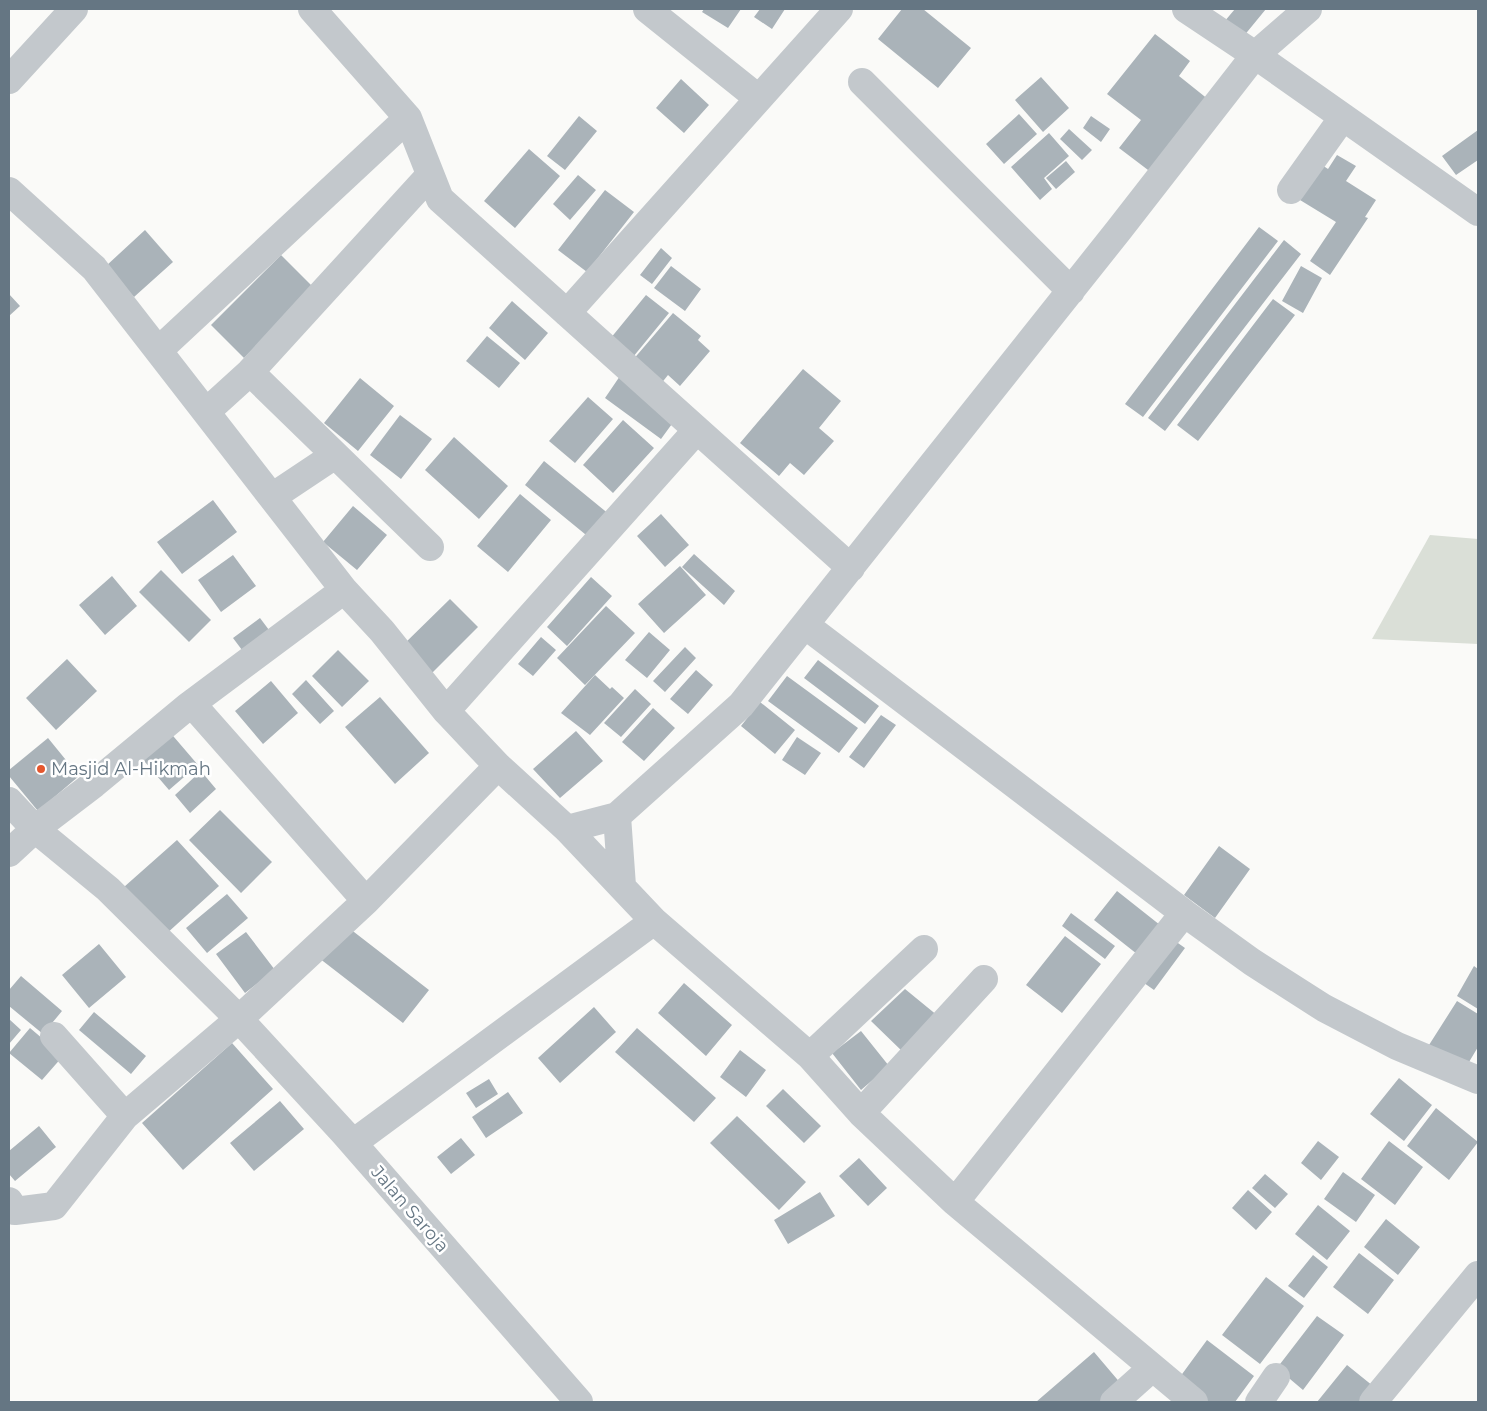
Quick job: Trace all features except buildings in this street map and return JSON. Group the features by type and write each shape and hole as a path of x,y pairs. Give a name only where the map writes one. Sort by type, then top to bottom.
{"street":[{"path":"9,80 74,9"},
{"path":"312,9 408,118 440,199 696,431 851,568"},
{"path":"647,9 758,98"},
{"path":"567,313 839,9"},
{"path":"1186,9 1255,55 1478,212"},
{"path":"567,829 617,816 741,705 1071,291 1255,55 1308,9"},
{"path":"862,82 1071,291"},
{"path":"1291,190 1342,117"},
{"path":"159,350 408,118"},
{"path":"206,412 250,372 430,175"},
{"path":"9,191 94,268 344,590 382,631 446,711 498,766 567,829 654,921 810,1056 861,1113 955,1202 1194,1402"},
{"path":"250,372 430,547"},
{"path":"446,711 696,431"},
{"path":"272,497 335,455"},
{"path":"9,852 35,829 192,704 344,590"},
{"path":"805,625 1184,913 1252,962 1324,1008 1397,1046 1478,1080"},
{"path":"192,704 366,901"},
{"path":"9,1201 15,1212 54,1206 125,1116 239,1019 366,901 498,766"},
{"name":"Jalan Saroja","path":"9,801 35,829 108,889 239,1019 353,1143 579,1402"},
{"path":"617,816 622,886"},
{"path":"955,1202 1184,913"},
{"path":"353,1143 654,921"},
{"path":"810,1056 924,948"},
{"path":"861,1113 984,979"},
{"path":"54,1036 125,1116"},
{"path":"1373,1402 1478,1275"},
{"path":"1114,1402 1152,1368"},
{"path":"1259,1402 1276,1377"}],"shaded area":[{"path":"1430,535 1478,539 1478,644 1372,639"}],"place":[{"name":"Masjid Al-Hikmah","path":"41,769"}]}
